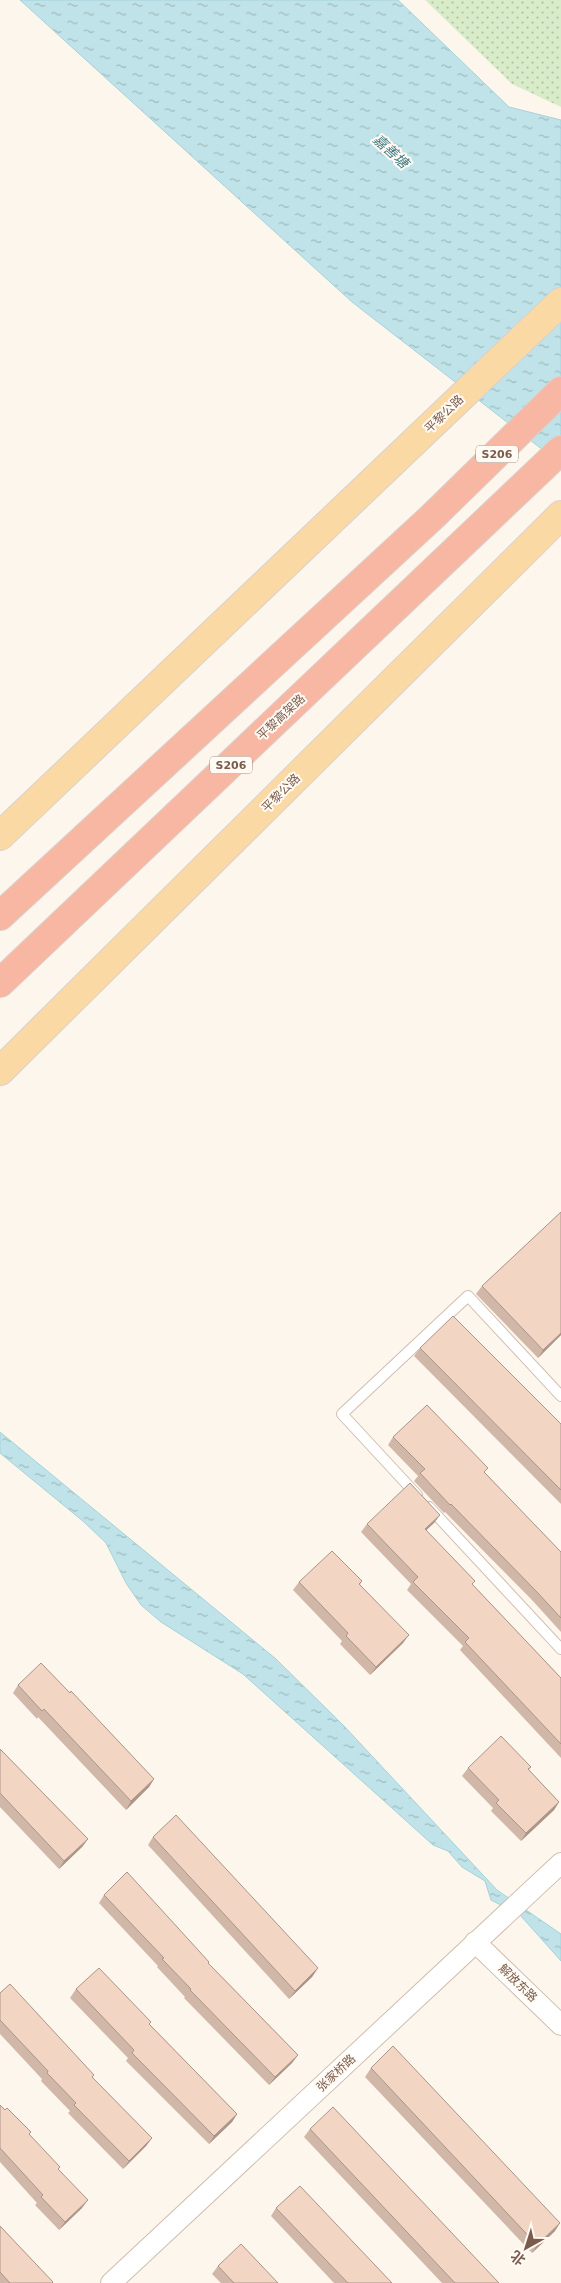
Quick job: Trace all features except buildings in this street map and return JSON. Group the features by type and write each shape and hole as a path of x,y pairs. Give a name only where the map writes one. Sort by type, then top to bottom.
{"highway":[{"name":"S206","path":"0,916 432,517 561,391"},
{"name":"平黎高架路","path":"0,983 561,450"}],"main road":[{"name":"平黎公路","path":"0,836 561,302"},
{"name":"平黎公路","path":"0,1071 561,515"}],"street":[{"name":"张家桥路","path":"111,2283 561,1863"},
{"name":"解放东路","path":"476,1942 561,2024"}],"lane":[{"path":"561,1396 468,1296 342,1414 561,1649"}],"green space":[{"path":"425,0 561,0 561,107 512,84"}],"water":[{"name":"嘉善塘","path":"20,0 398,0 509,107 561,120 561,464 352,302"},
{"path":"0,1432 276,1659 344,1726 497,1890 561,1934 561,1961 520,1915 491,1900 485,1881 462,1867 448,1851 433,1845 243,1674 161,1622 141,1605 126,1583 106,1543 84,1522 0,1453"}]}
